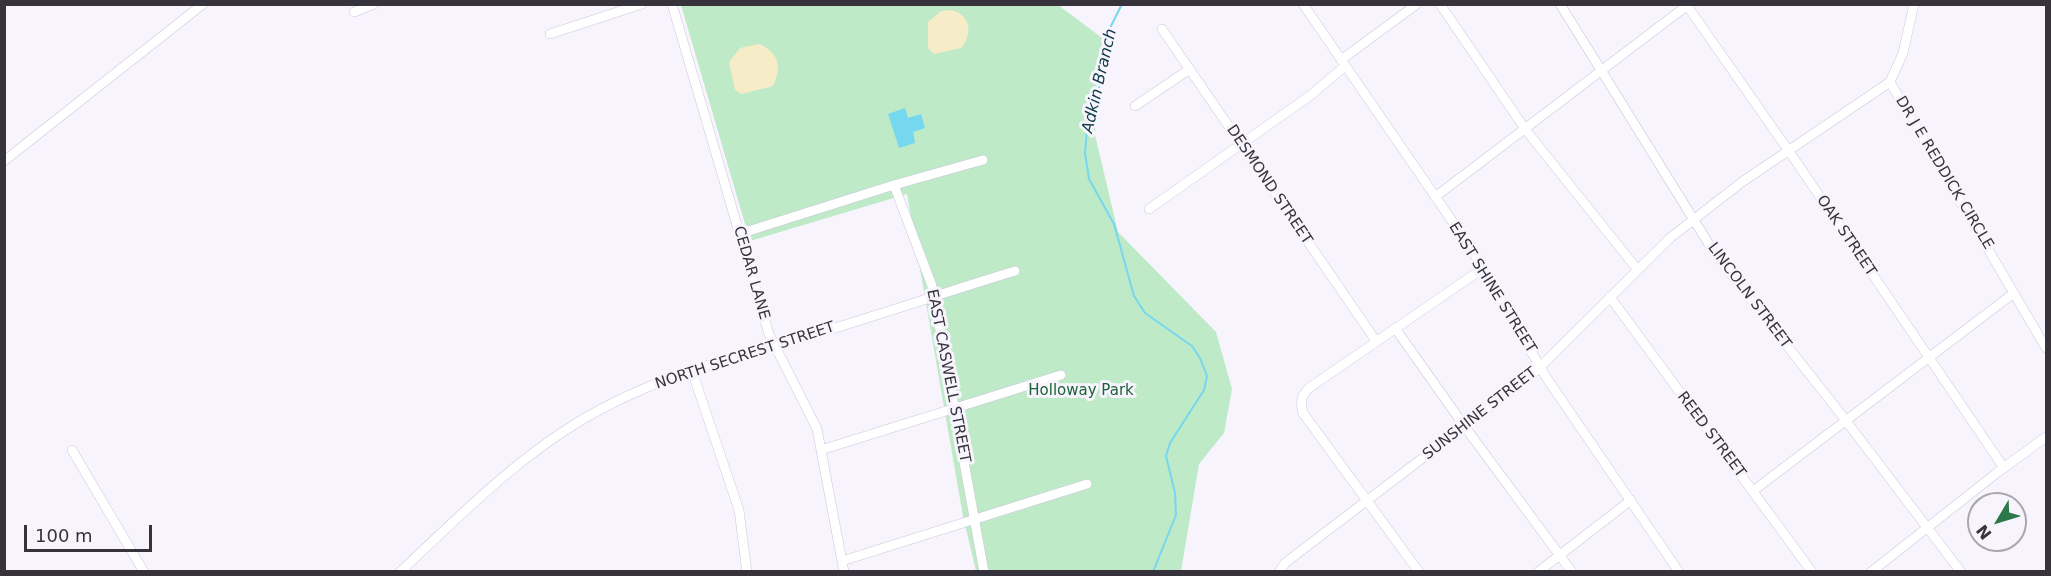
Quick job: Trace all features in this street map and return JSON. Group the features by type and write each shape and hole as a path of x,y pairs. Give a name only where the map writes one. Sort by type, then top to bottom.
{"street":[{"path":"4,161 203,4"},
{"path":"354,12 374,4"},
{"path":"550,34 642,4"},
{"name":"CEDAR LANE","path":"672,4 769,334 817,429 844,572"},
{"name":"EAST SHINE STREET","path":"1303,4 1435,197 1482,268 1540,367 1679,572"},
{"path":"1149,209 1311,95 1343,63 1417,4"},
{"path":"1440,4 1525,129 1637,269"},
{"name":"LINCOLN STREET","path":"1560,4 1693,220 1744,292 1961,572"},
{"path":"1890,82 1903,53 1914,4"},
{"path":"1435,197 1687,5"},
{"name":"OAK STREET","path":"1687,5 2004,468"},
{"name":"DESMOND STREET","path":"1162,29 1376,341"},
{"path":"1135,106 1190,69"},
{"name":"DR J E REDDICK CIRCLE","path":"1693,220 1742,182 1890,82 2046,348"},
{"path":"739,234 894,185 983,160"},
{"name":"EAST CASWELL STREET","path":"894,185 934,296 984,572"},
{"name":"SUNSHINE STREET","path":"1280,570 1540,367 1637,269 1693,220"},
{"path":"1419,572 1304,413 1301,403 1303,393 1482,268"},
{"name":"NORTH SECREST STREET","path":"400,572 495,484 541,447 608,405 692,370 1015,272"},
{"path":"1753,491 2014,293"},
{"name":"REED STREET","path":"1610,297 1812,572"},
{"path":"1395,328 1572,572"},
{"path":"692,370 739,510 747,572"},
{"path":"821,450 1061,375"},
{"path":"1872,572 2046,437"},
{"path":"72,450 144,572"},
{"path":"842,561 1087,484"},
{"path":"1538,572 1630,501"}],"green space":[{"name":"Holloway Park","path":"681,5 1058,5 1105,40 1097,73 1095,135 1118,232 1216,332 1232,389 1224,433 1199,464 1181,571 976,571 963,516 907,194 750,241"}],"sand":[{"path":"941,11 958,12 966,20 968,31 965,43 961,48 934,54 928,48 928,22"},
{"path":"759,44 771,51 777,61 776,79 773,86 742,94 735,90 729,62 740,48"}],"water":[{"path":"905,108 908,118 921,114 925,128 913,132 915,143 899,148 888,114"}],"waterway":[{"name":"Adkin Branch","path":"1122,4 1108,32 1098,95 1088,118 1085,153 1089,179 1114,224 1134,296 1145,313 1192,346 1207,376 1204,390 1170,443 1166,456 1175,493 1176,515 1153,572"}]}
